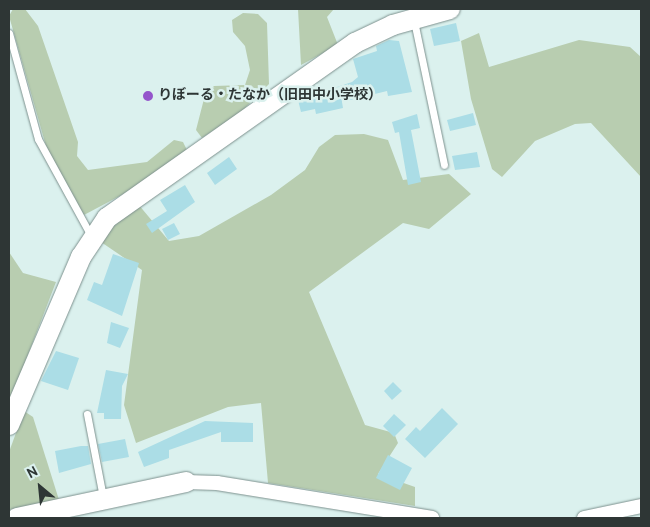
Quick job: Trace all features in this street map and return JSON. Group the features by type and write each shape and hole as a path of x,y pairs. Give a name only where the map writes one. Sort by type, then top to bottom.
{"street":[{"path":"9,425 91,236 107,218 355,43 413,19 450,9"},
{"path":"17,518 186,482 217,483 432,518"},
{"path":"584,518 641,506"}],"lane":[{"path":"413,19 444,165"},
{"path":"9,33 38,139 91,236"},
{"path":"87,414 104,498"}],"green space":[{"path":"13,9 25,9 38,26 78,142 77,156 88,170 147,162 174,140 183,142 188,152 146,182 84,215 46,146 9,16"},
{"path":"298,9 334,9 327,17 338,45 301,65"},
{"path":"243,13 258,14 267,23 269,84 241,112 202,138 196,130 205,95 214,86 245,85 250,70 245,46 233,32 232,20"},
{"path":"479,33 489,67 579,40 630,47 641,57 641,177 591,123 575,124 535,141 502,177 492,169 471,99 461,41"},
{"path":"364,134 388,140 403,180 449,174 471,194 429,229 403,223 309,292 365,425 394,433 398,443 378,474 415,487 415,506 268,483 261,403 228,407 136,443 124,405 142,270 101,242 109,224 138,204 169,241 199,236 271,195 305,170 319,147 335,135"},
{"path":"9,252 23,273 56,282 9,404"},
{"path":"24,411 33,417 59,500 9,510 9,452"}],"building":[{"path":"456,23 460,41 434,46 430,29"},
{"path":"389,40 399,41 412,92 388,96 387,91 342,102 343,108 316,114 315,109 301,112 298,100 352,82 358,77 353,59 377,51 376,46"},
{"path":"473,113 476,125 450,131 447,120"},
{"path":"417,114 420,128 411,130 421,182 408,185 399,132 395,133 392,122"},
{"path":"477,152 480,167 455,170 452,156"},
{"path":"229,157 237,169 215,185 207,173"},
{"path":"185,185 195,202 152,233 146,224 167,211 160,200"},
{"path":"174,223 180,234 168,240 162,229"},
{"path":"113,254 139,263 122,316 87,300 94,282 102,285"},
{"path":"111,322 129,328 120,348 107,343"},
{"path":"56,351 79,358 68,390 41,381"},
{"path":"106,370 128,374 122,386 121,419 104,419 104,413 97,413"},
{"path":"393,382 402,391 392,400 384,391"},
{"path":"442,408 458,424 425,458 405,439 416,427 420,431"},
{"path":"394,414 406,425 394,437 383,426"},
{"path":"205,421 253,423 253,442 221,442 221,432 169,450 169,458 144,467 138,452"},
{"path":"125,439 129,457 102,462 98,444"},
{"path":"88,446 91,464 59,473 55,451"},
{"path":"388,455 412,468 400,490 376,478"}],"place":[{"name":"りぼーる・たなか（旧田中小学校）","path":"148,96"}]}
